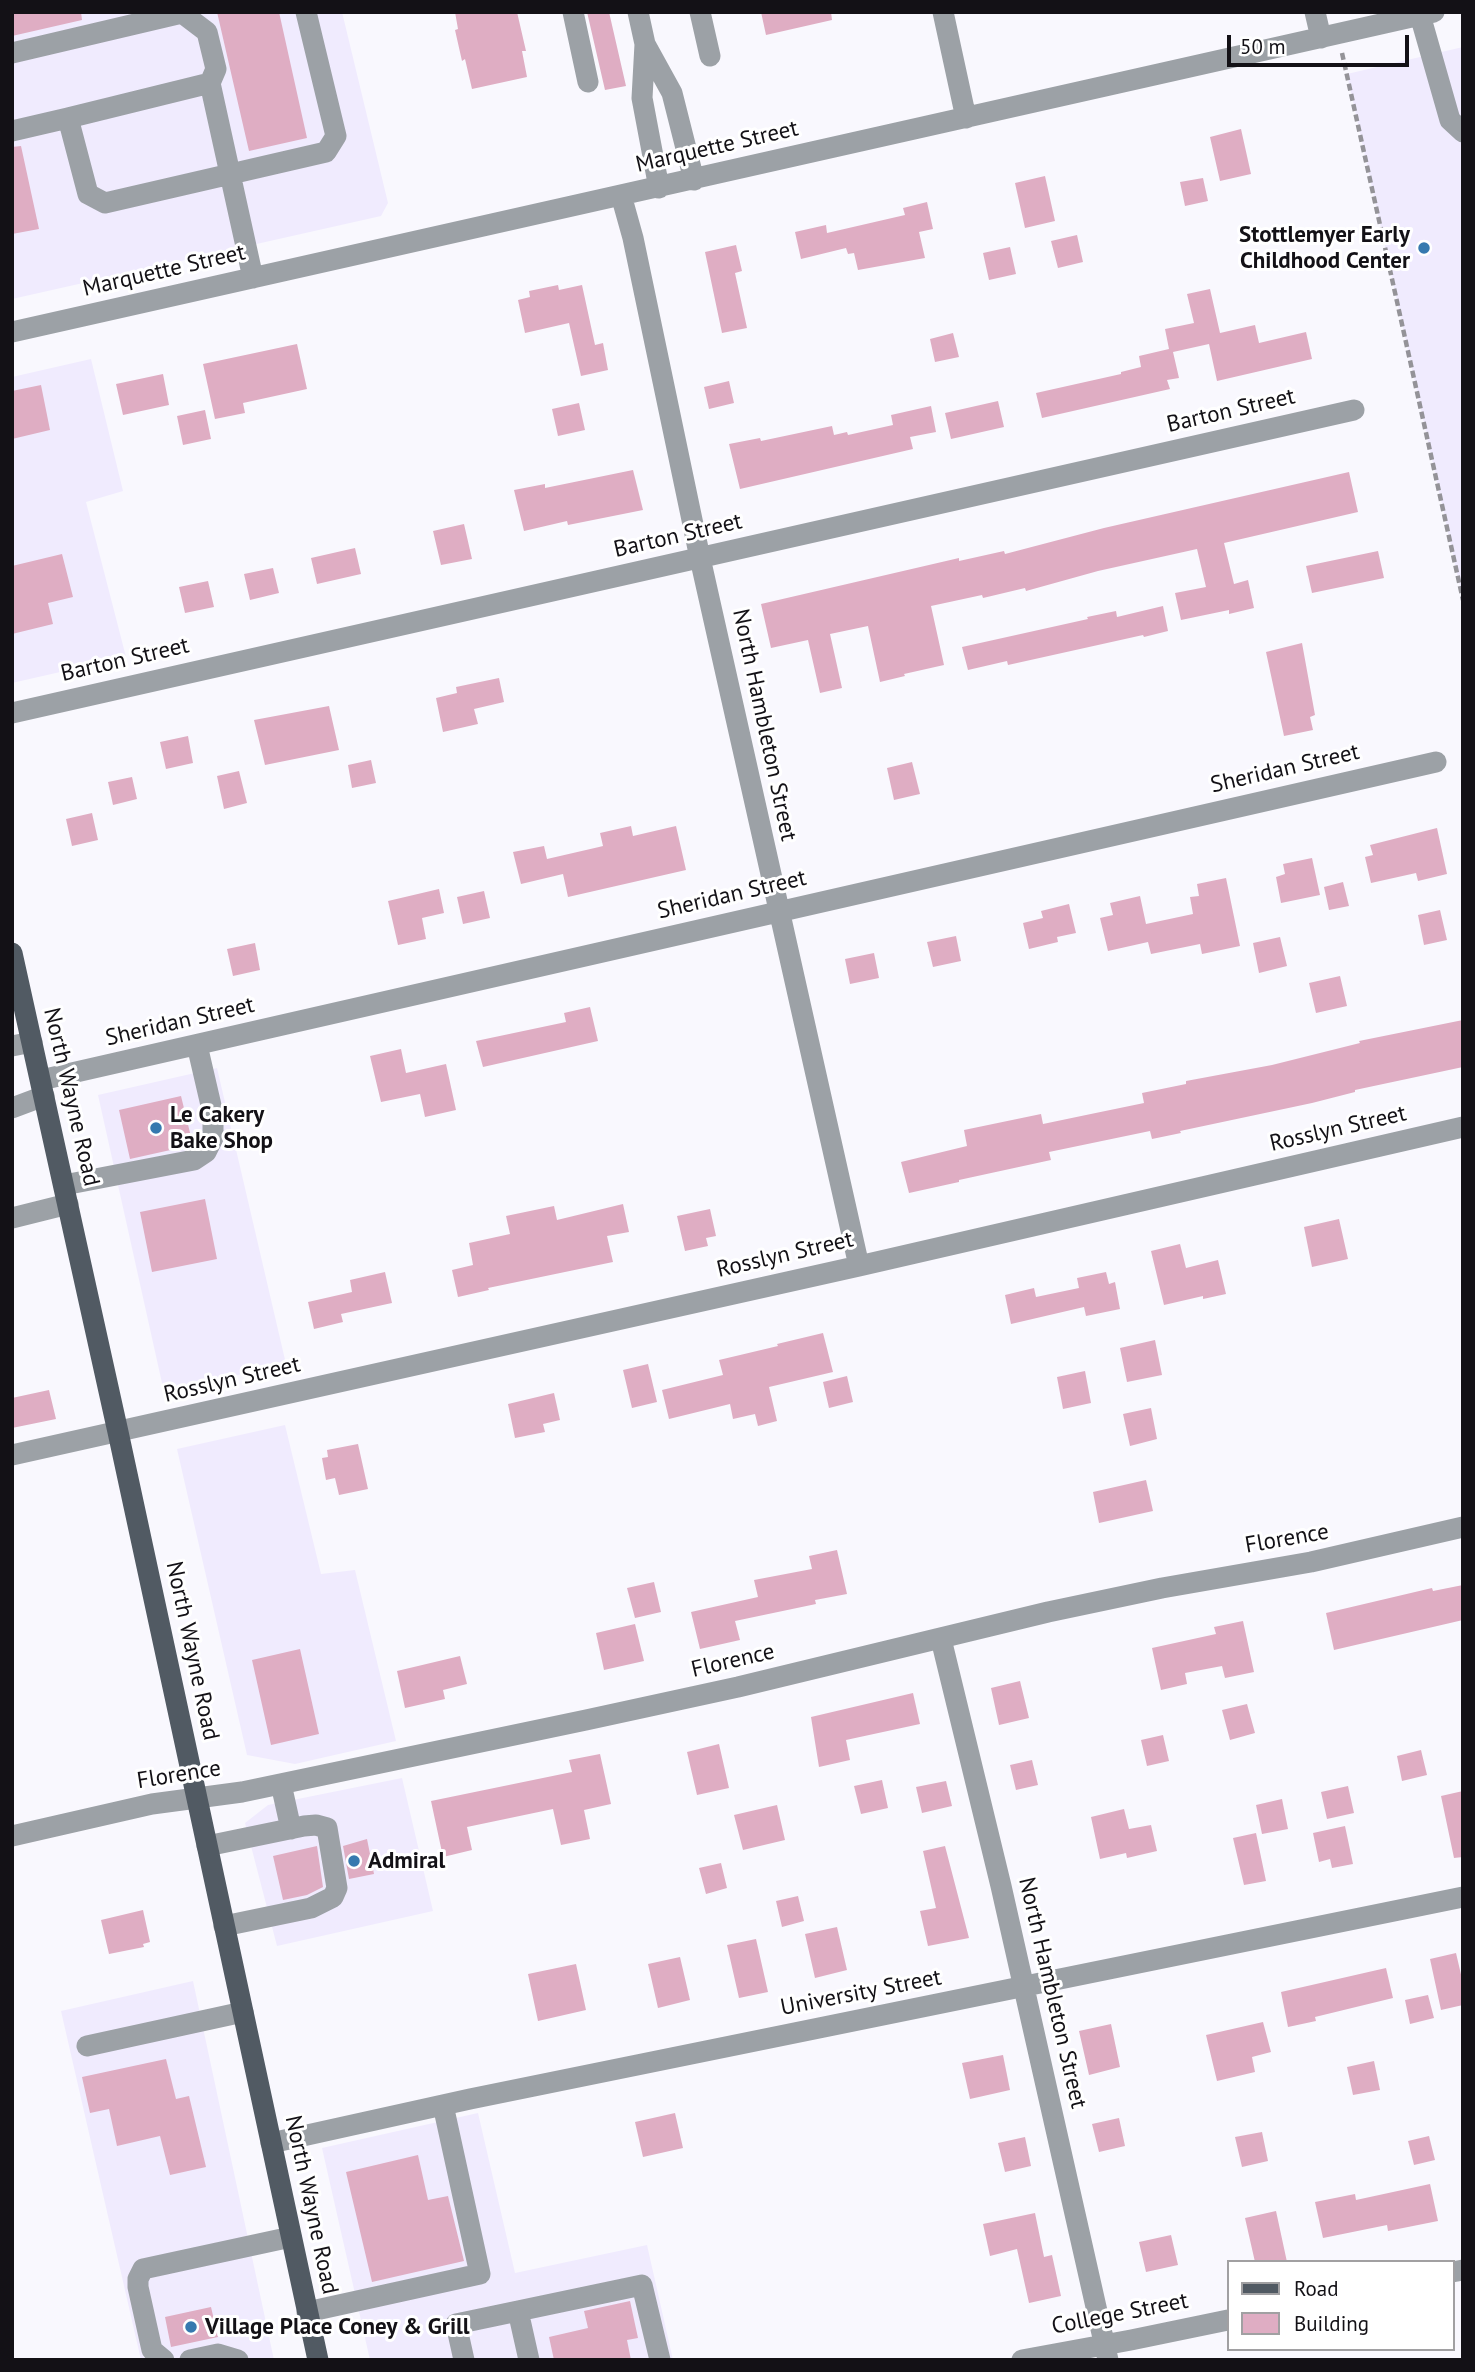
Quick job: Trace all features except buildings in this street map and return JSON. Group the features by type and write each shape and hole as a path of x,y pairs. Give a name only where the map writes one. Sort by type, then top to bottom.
{"main road":[{"name":"North Wayne Road","path":"12,953 22,1044 42,1088 318,2360"}],"street":[{"path":"68,118 88,194 105,202 326,152 336,136 306,12"},
{"path":"573,12 588,82"},
{"path":"638,12 646,44 672,93 694,180"},
{"path":"700,12 710,56"},
{"path":"943,12 966,118"},
{"path":"1315,12 1321,38"},
{"path":"12,53 183,13 207,32 216,69 210,83 253,278"},
{"path":"1427,14 1453,98 1450,120 1463,132"},
{"name":"Marquette Street","path":"12,332 1427,14"},
{"path":"646,44 642,98 659,188"},
{"path":"12,131 210,83"},
{"name":"North Hambleton Street","path":"621,195 633,238 700,558 859,1266"},
{"name":"Barton Street","path":"12,713 1354,410"},
{"name":"Sheridan Street","path":"12,1108 42,1088 197,1045 1436,762"},
{"path":"12,1218 66,1195 194,1160 206,1152 213,1138 213,1114 197,1045"},
{"name":"Rosslyn Street","path":"12,1455 859,1266 1463,1127"},
{"name":"Florence","path":"12,1836 152,1804 281,1784 586,1720 1073,1607 1162,1588 1311,1562 1463,1527"},
{"name":"North Hambleton Street","path":"941,1639 1001,1886 1106,2352"},
{"path":"281,1784 291,1829"},
{"path":"207,1846 316,1825 327,1828 337,1888 332,1897 311,1908 225,1926"},
{"name":"University Street","path":"271,2143 443,2105 1463,1897"},
{"path":"88,2046 243,2011"},
{"path":"307,2312 480,2274 443,2105"},
{"path":"155,2356 138,2279 144,2269 291,2237"},
{"path":"464,2360 456,2323 642,2285 660,2360"},
{"path":"519,2311 529,2360"},
{"name":"College Street","path":"1022,2360 1106,2352 1226,2321"},
{"path":"190,2360 218,2354 238,2360"}],"path":[{"path":"1342,52 1463,600"}],"shaded area":[{"path":"12,12 342,12 388,203 381,216 12,299"},
{"name":"Stottlemyer Early Childhood Center","path":"1463,47 1463,600 1347,74"},
{"path":"91,359 123,491 86,502 126,657 12,683 12,377"},
{"path":"217,1068 286,1364 164,1392 98,1095"},
{"path":"285,1425 321,1574 355,1570 396,1741 295,1764 247,1755 177,1449"},
{"path":"402,1778 433,1911 277,1946 245,1823 268,1805"},
{"path":"193,1981 274,2360 141,2360 61,2011"},
{"path":"478,2113 515,2273 647,2245 673,2360 370,2360 322,2148"}],"place":[{"name":"Stottlemyer Early Childhood Center","path":"1424,248"},
{"name":"Le Cakery Bake Shop","path":"156,1128"},
{"name":"Admiral","path":"354,1861"},
{"name":"Village Place Coney & Grill","path":"191,2327"}]}
